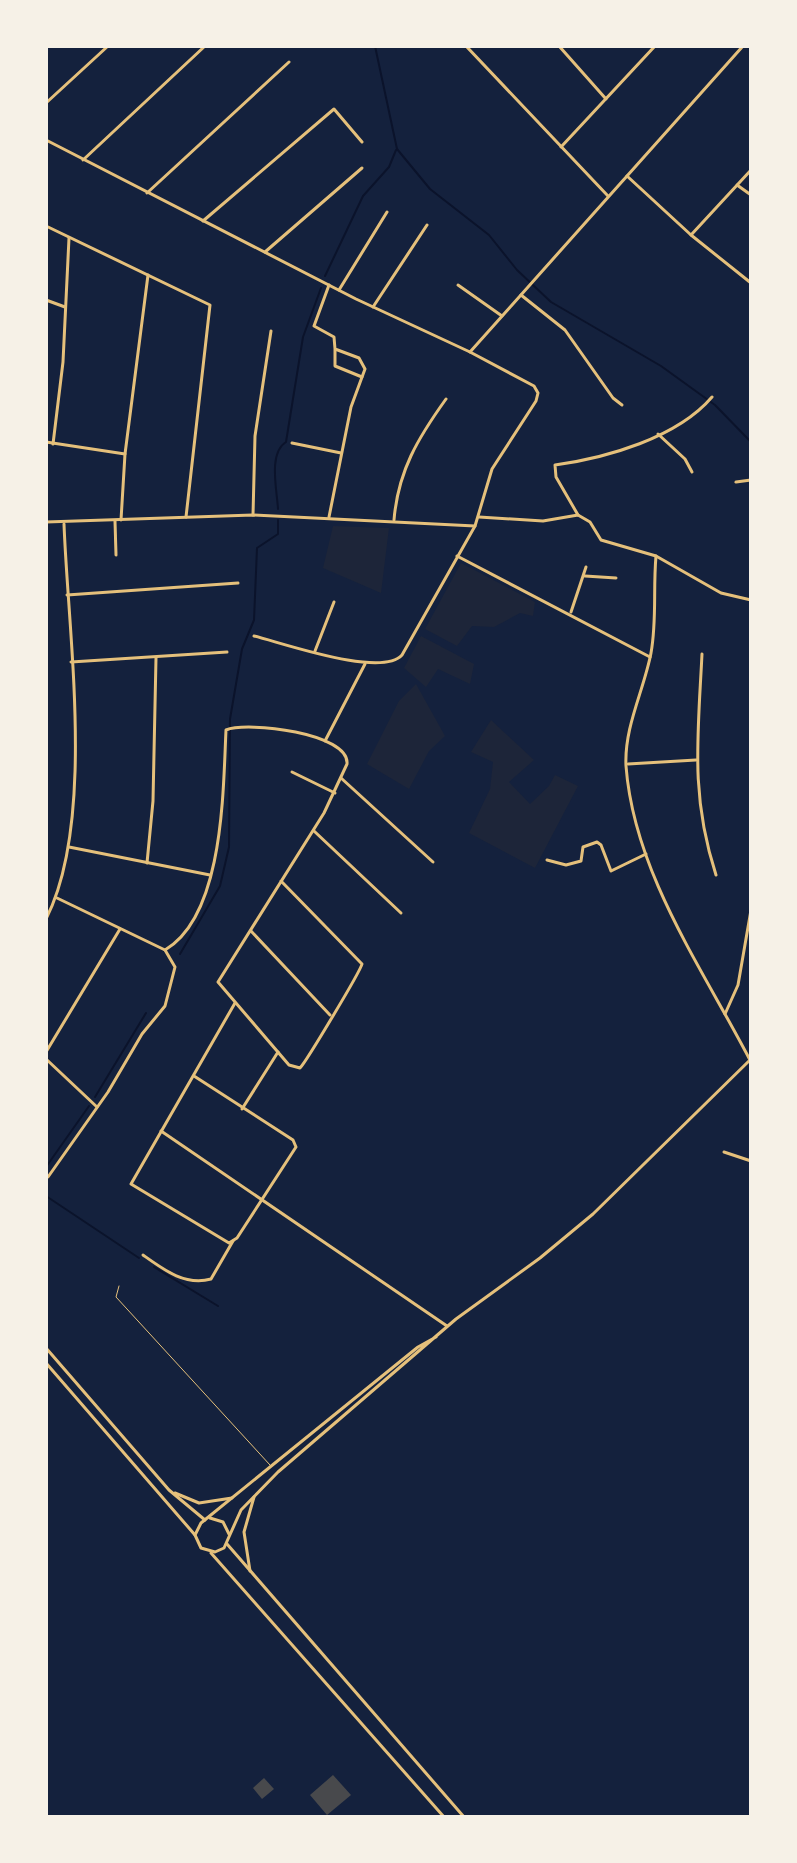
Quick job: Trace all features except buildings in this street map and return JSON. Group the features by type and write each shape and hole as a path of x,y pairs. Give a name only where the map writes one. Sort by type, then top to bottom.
{"street":[{"path":"46,103 108,46"},
{"path":"83,160 205,46"},
{"path":"466,46 608,196"},
{"path":"559,46 606,99"},
{"path":"561,147 655,46"},
{"path":"470,352 743,46"},
{"path":"147,193 289,62"},
{"path":"203,221 334,109 362,142"},
{"path":"46,140 329,285 470,352 534,386 538,393 492,469 475,526 402,655 392,662 365,664 254,636"},
{"path":"265,252 362,168"},
{"path":"691,235 751,170"},
{"path":"627,176 691,235 751,283"},
{"path":"737,185 751,195"},
{"path":"339,290 387,212"},
{"path":"373,307 427,225"},
{"path":"46,226 210,305 186,518"},
{"path":"53,444 69,238"},
{"path":"121,520 125,454 148,275"},
{"path":"329,285 314,326 334,337 335,366 362,377"},
{"path":"458,285 502,316"},
{"path":"522,293 565,330 613,398 622,405"},
{"path":"46,300 66,307"},
{"path":"253,515 255,436 271,331"},
{"path":"328,518 351,407 365,369 359,358 335,350"},
{"path":"711,398 694,416 658,433 596,457 555,465 556,477 578,515 590,522 601,540 656,556 721,593 751,600"},
{"path":"394,520 398,485 406,462 446,399"},
{"path":"658,433 685,459 692,472"},
{"path":"46,442 125,454"},
{"path":"292,443 341,453"},
{"path":"736,482 751,480"},
{"path":"46,522 64,524 253,515 475,526"},
{"path":"479,517 543,521 578,515"},
{"path":"115,521 116,555"},
{"path":"46,919 57,898 69,847 74,783 64,524"},
{"path":"457,556 650,657"},
{"path":"227,1544 238,1515 254,1496 447,1326 540,1258 593,1214 751,1060 646,854 633,807 626,764 629,735 650,657 656,621 656,556"},
{"path":"570,613 586,567"},
{"path":"585,576 616,578"},
{"path":"67,596 238,583"},
{"path":"315,651 334,602"},
{"path":"70,662 227,652"},
{"path":"702,654 696,760 700,813 716,875"},
{"path":"147,863 153,801 156,658"},
{"path":"325,741 365,664"},
{"path":"165,950 188,929 212,875 228,728 281,729 325,741 348,759 335,793 314,830 281,881 218,982 289,1065 300,1068 318,1044 330,1015 360,971 360,959 281,881"},
{"path":"626,764 696,760"},
{"path":"292,772 335,793"},
{"path":"341,778 433,862"},
{"path":"314,830 401,913"},
{"path":"547,860 566,865 581,861 583,847 597,842 611,871 646,854"},
{"path":"69,847 212,875"},
{"path":"48,1177 97,1107 142,1034 165,1006 175,967 165,950 57,898"},
{"path":"725,1014 738,985 751,910"},
{"path":"46,1052 121,927"},
{"path":"251,931 330,1015"},
{"path":"233,1241 225,1243 161,1199 131,1184 235,1003"},
{"path":"242,1109 278,1052"},
{"path":"46,1059 97,1107"},
{"path":"143,1255 181,1279 199,1282 211,1279 260,1198 296,1147 293,1140 194,1076"},
{"path":"161,1131 447,1326"},
{"path":"724,1152 751,1161"},
{"path":"195,1535 207,1519 418,1347 436,1337"},
{"path":"46,1348 169,1490 207,1519 223,1522 229,1535"},
{"path":"46,1363 195,1535 198,1545 210,1552 444,1817"},
{"path":"169,1490 199,1503 236,1497"},
{"path":"250,1571 243,1537 254,1496"},
{"path":"210,1552 227,1544"},
{"path":"227,1544 464,1817"}],"lane":[{"path":"119,1286 116,1297 272,1467"}],"shaded area":[{"path":"333,526 389,528 381,593 323,568"},
{"path":"461,563 535,602 533,616 520,613 494,627 472,626 457,646 425,629"},
{"path":"421,636 474,664 470,684 438,669 426,687 404,668"},
{"path":"416,684 445,736 429,751 409,789 367,764 399,701"},
{"path":"491,720 534,760 509,782 530,804 549,786 555,775 578,786 535,868 469,833 490,789 493,762 471,752"}],"waterway":[{"path":"375,46 397,149 430,189 489,235 517,270 551,302 661,366 715,405 751,442"},
{"path":"325,276 363,196 389,167 396,150"},
{"path":"278,509 275,463 280,447 286,442 303,337 321,288"},
{"path":"180,954 220,886 229,847 230,719 242,649 254,620 257,548 278,534 278,520"},
{"path":"95,1097 146,1013"},
{"path":"46,1167 89,1106"},
{"path":"46,1196 139,1258"},
{"path":"154,1267 218,1306"}]}
